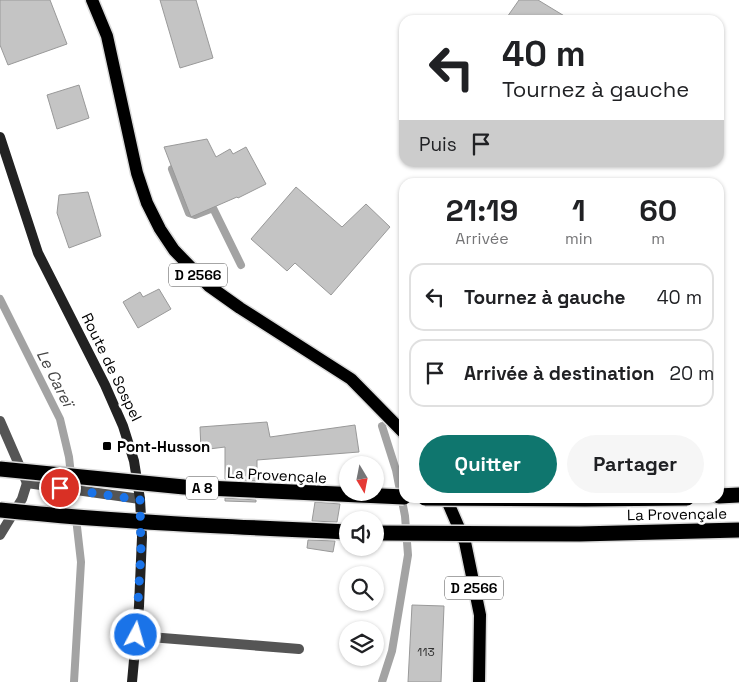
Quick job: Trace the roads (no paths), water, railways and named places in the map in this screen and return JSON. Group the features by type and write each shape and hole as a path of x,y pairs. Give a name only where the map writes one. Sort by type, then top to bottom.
{"highway":[{"name":"La Provençale","path":"0,468 184,487 399,497"},
{"name":"La Provençale","path":"724,496 739,495"},
{"path":"0,510 213,526 339,532"},
{"name":"La Provençale","path":"384,533 570,534 739,530"}],"main road":[{"name":"D 2566","path":"92,0 107,36 137,173 147,203 160,229 174,250 209,286 352,380 399,428"},
{"name":"D 2566","path":"448,503 465,542 480,616 479,682"}],"street":[{"name":"Route de Sospel","path":"0,137 38,253 106,385 123,426 134,461 140,500 141,552 132,682"},
{"path":"0,421 27,483 22,499 0,536"},
{"path":"27,483 140,500"},
{"path":"136,635 299,649"}],"waterway":[{"path":"172,169 189,213 195,215 213,208 241,265"},
{"name":"Le Careï","path":"0,299 60,419 69,457 71,475"},
{"path":"382,426 399,485"},
{"path":"382,682 392,651 408,555 402,503"},
{"name":"Le Careï","path":"74,682 81,562 76,518"}],"place":[{"name":"Pont-Husson","path":"107,446"}]}
